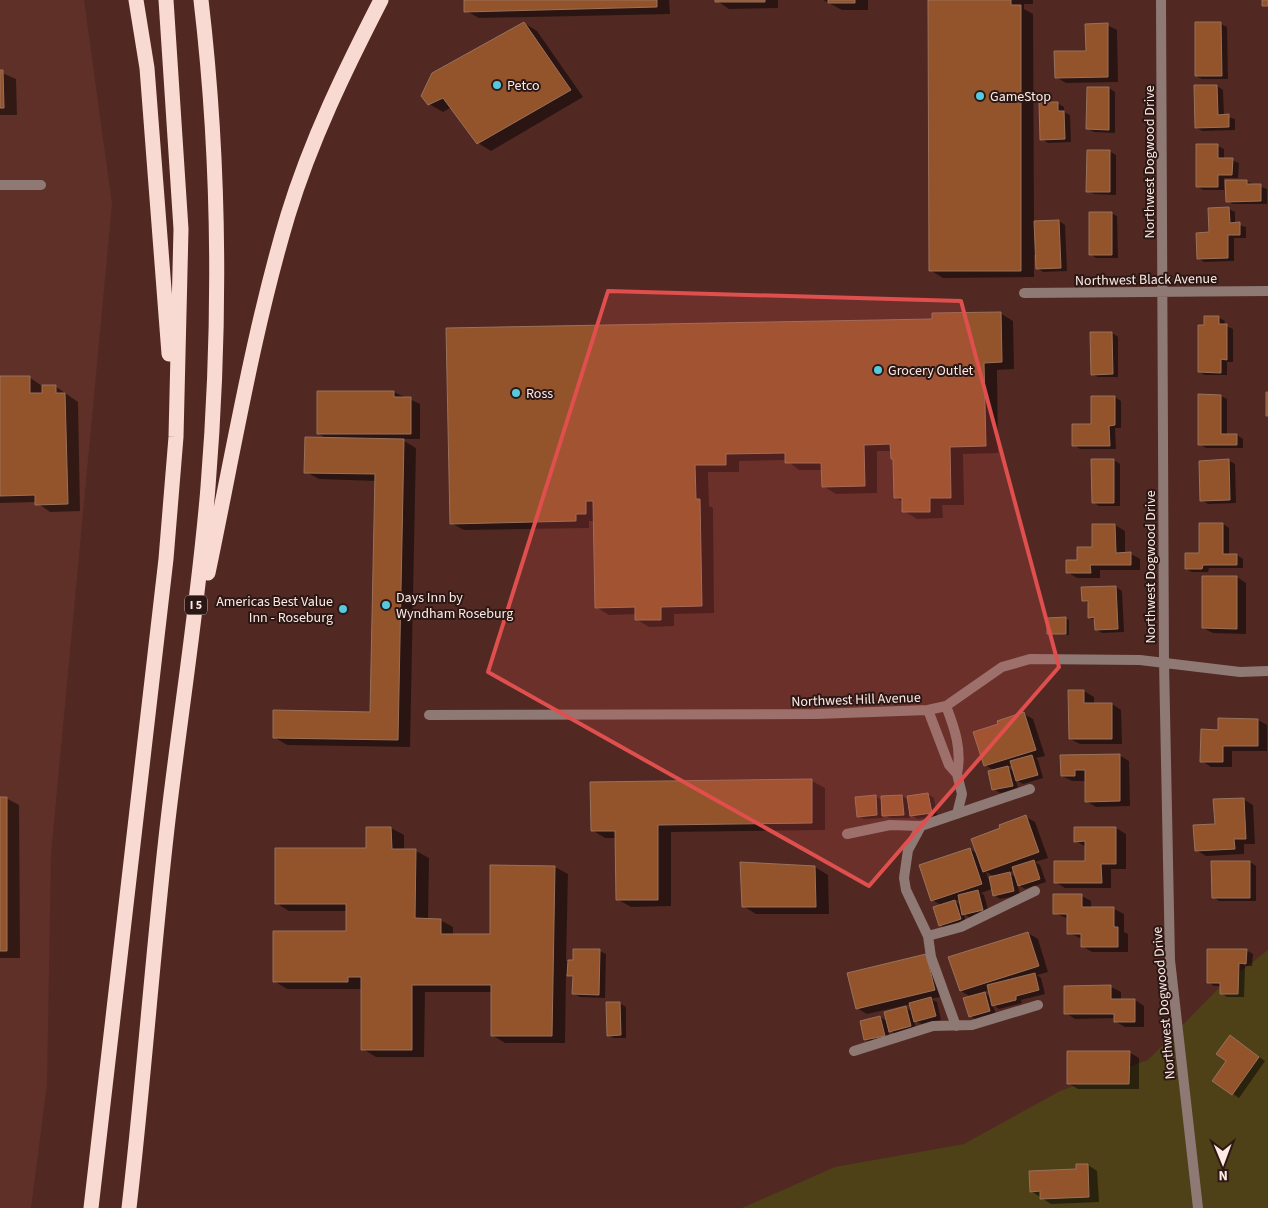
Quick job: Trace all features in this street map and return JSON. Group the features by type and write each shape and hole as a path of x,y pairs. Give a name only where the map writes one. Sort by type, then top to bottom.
{"highway":[{"path":"136,0 150,106 176,437"},
{"path":"91,1208 166,559 176,437 181,229 166,0"},
{"name":"I 5","path":"128,1208 144,1074 168,821 190,655 208,487 216,353 217,258 208,59 201,0"},
{"path":"190,655 266,293 289,214 328,107 381,0"}],"street":[{"name":"Northwest Dogwood Drive","path":"1161,0 1164,292 1164,662 1170,960 1198,1208"},
{"path":"0,185 41,185"},
{"name":"Northwest Black Avenue","path":"1024,294 1268,291"},
{"name":"Northwest Hill Avenue","path":"429,715 806,714 928,710 946,706 1002,667 1030,659 1140,660 1240,672 1268,672"},
{"path":"946,706 959,747 960,761 957,774 962,794 957,814"},
{"path":"928,710 949,765 957,774"},
{"path":"847,834 890,826 921,826 1030,789"},
{"path":"921,826 908,850 904,878 906,890 928,936 932,956 956,1026"},
{"path":"928,936 961,927 1035,891"},
{"path":"854,1051 933,1026 972,1025 1038,1005"}],"highlighted area":[{"path":"608,291 961,301 1059,667 869,886 488,672"}],"shaded area":[{"path":"0,0 84,0 112,204 51,854 47,1084 31,1208 0,1208"},
{"path":"1268,950 1268,1208 742,1208 835,1167 964,1144 1060,1091 1148,1060 1219,988"}],"building":[{"path":"464,0 657,0 657,7 464,12"},
{"path":"715,0 765,0 765,2 715,2"},
{"path":"828,0 855,0 855,3 828,3"},
{"path":"928,0 1011,0 1011,5 1021,5 1021,271 929,271"},
{"path":"1262,0 1268,0 1268,6 1262,6"},
{"path":"524,22 571,90 477,144 443,98 428,105 421,96 432,73"},
{"path":"1195,22 1221,22 1222,76 1195,76"},
{"path":"1108,23 1108,77 1055,78 1054,51 1086,51 1085,24"},
{"path":"0,70 3,70 4,108 0,108"},
{"path":"1194,85 1217,85 1218,115 1229,114 1229,127 1195,128"},
{"path":"1087,87 1109,87 1109,130 1086,129"},
{"path":"1039,102 1058,102 1058,111 1064,111 1065,139 1040,140"},
{"path":"1196,144 1218,144 1218,158 1233,158 1232,175 1218,175 1218,187 1196,187"},
{"path":"1087,150 1110,150 1110,192 1086,192"},
{"path":"1225,180 1247,180 1247,184 1261,184 1261,201 1226,202"},
{"path":"1229,207 1230,223 1240,222 1240,235 1228,235 1228,258 1197,259 1196,233 1209,232 1208,208"},
{"path":"1089,212 1112,212 1112,255 1089,255"},
{"path":"1059,220 1061,268 1036,269 1034,221"},
{"path":"1001,312 1002,362 984,363 986,446 950,447 951,498 930,498 930,512 902,512 902,498 894,498 893,459 891,459 890,444 864,445 865,486 822,487 821,463 785,463 785,453 726,454 726,465 695,465 696,499 700,499 702,606 661,607 661,620 635,620 635,607 595,608 593,501 586,501 586,514 576,514 576,521 450,524 446,328 932,319 932,313"},
{"path":"1204,316 1219,316 1219,324 1227,324 1227,360 1221,359 1221,373 1198,372 1198,325 1204,325"},
{"path":"1090,332 1112,332 1113,374 1091,375"},
{"path":"0,376 30,376 30,393 42,393 42,385 56,385 56,393 65,393 68,504 35,505 35,495 0,496"},
{"path":"317,391 394,391 394,397 411,397 411,434 317,434"},
{"path":"1266,392 1268,392 1268,416 1266,416"},
{"path":"1198,394 1221,395 1221,434 1237,434 1237,445 1198,445"},
{"path":"1091,396 1115,396 1115,425 1109,426 1110,446 1072,446 1072,424 1091,424"},
{"name":"Days Inn by Wyndham Roseburg","path":"305,437 404,439 398,740 273,738 273,710 370,712 375,474 304,473"},
{"path":"1091,459 1114,459 1114,503 1092,503"},
{"path":"1229,459 1230,500 1200,501 1199,461"},
{"path":"1199,523 1223,523 1223,554 1237,554 1237,565 1203,565 1202,569 1185,569 1185,553 1199,553"},
{"path":"1092,524 1115,524 1116,553 1131,552 1131,565 1090,565 1091,573 1066,573 1066,560 1077,560 1077,547 1092,547"},
{"path":"1202,576 1237,576 1237,629 1202,628"},
{"path":"1116,586 1118,629 1095,630 1094,617 1088,618 1088,601 1082,601 1081,587"},
{"path":"1066,617 1066,634 1047,634 1047,618"},
{"path":"1068,690 1084,690 1084,703 1112,703 1112,739 1069,739"},
{"path":"1024,712 1036,750 984,766 973,732 998,724 997,721"},
{"path":"1218,718 1258,719 1258,746 1223,746 1223,762 1200,762 1201,729 1218,730"},
{"path":"1120,754 1120,801 1085,802 1085,770 1075,770 1075,776 1061,776 1060,755"},
{"path":"1032,755 1038,775 1016,781 1010,761"},
{"path":"1008,766 1013,786 992,790 988,771"},
{"path":"812,779 812,823 658,825 658,900 616,900 615,831 591,831 590,782"},
{"path":"928,793 932,813 910,816 907,796"},
{"path":"876,795 877,815 857,817 855,797"},
{"path":"902,795 904,815 882,816 881,796"},
{"path":"0,797 7,797 7,951 0,951"},
{"path":"1244,798 1246,839 1234,839 1235,849 1195,851 1193,825 1215,824 1213,799"},
{"path":"1026,815 1039,852 983,872 971,839 1000,828 999,825"},
{"path":"366,827 391,827 392,849 416,849 415,918 441,919 441,934 490,934 490,865 555,866 552,1036 491,1036 491,985 412,985 412,1050 361,1050 361,977 348,977 348,982 273,982 273,931 346,931 346,904 275,904 275,848 366,848"},
{"path":"1074,827 1116,827 1116,864 1101,864 1102,883 1054,883 1054,861 1085,861 1085,841 1074,842"},
{"path":"970,848 982,884 931,901 919,865"},
{"path":"1034,860 1040,879 1018,886 1012,867"},
{"path":"1211,861 1250,861 1250,898 1212,898"},
{"path":"740,862 815,866 816,907 742,907"},
{"path":"1010,872 1014,891 993,896 989,877"},
{"path":"978,890 983,910 962,915 958,895"},
{"path":"1053,894 1082,894 1082,907 1114,907 1114,927 1118,927 1118,947 1081,947 1081,934 1067,934 1067,914 1053,914"},
{"path":"955,900 961,919 939,926 933,907"},
{"path":"1028,932 1039,966 960,991 948,957"},
{"path":"573,949 600,949 599,995 572,994 573,976 567,976 568,960 573,960"},
{"path":"1207,949 1247,949 1246,964 1239,963 1238,994 1220,994 1220,983 1207,983"},
{"path":"926,954 935,990 856,1009 847,973"},
{"path":"1035,973 1039,990 1016,996 1016,1000 992,1006 987,985"},
{"path":"1111,985 1111,999 1135,999 1135,1022 1114,1022 1114,1014 1064,1014 1064,986"},
{"path":"985,992 990,1011 969,1017 963,998"},
{"path":"931,997 936,1016 914,1022 909,1003"},
{"path":"606,1002 620,1002 621,1035 607,1036"},
{"path":"906,1006 911,1026 889,1032 884,1012"},
{"path":"880,1016 885,1036 864,1040 860,1021"},
{"path":"1230,1035 1259,1057 1232,1095 1212,1081 1226,1061 1216,1054"},
{"path":"1067,1051 1130,1051 1129,1084 1067,1084"},
{"path":"1076,1164 1088,1164 1089,1197 1040,1199 1040,1191 1030,1192 1029,1171 1076,1169"}],"place":[{"name":"Petco","path":"497,85"},
{"name":"GameStop","path":"980,96"},
{"name":"Grocery Outlet","path":"878,370"},
{"name":"Ross","path":"516,393"},
{"name":"Days Inn by Wyndham Roseburg","path":"386,605"},
{"name":"Americas Best Value Inn - Roseburg","path":"343,609"}]}
